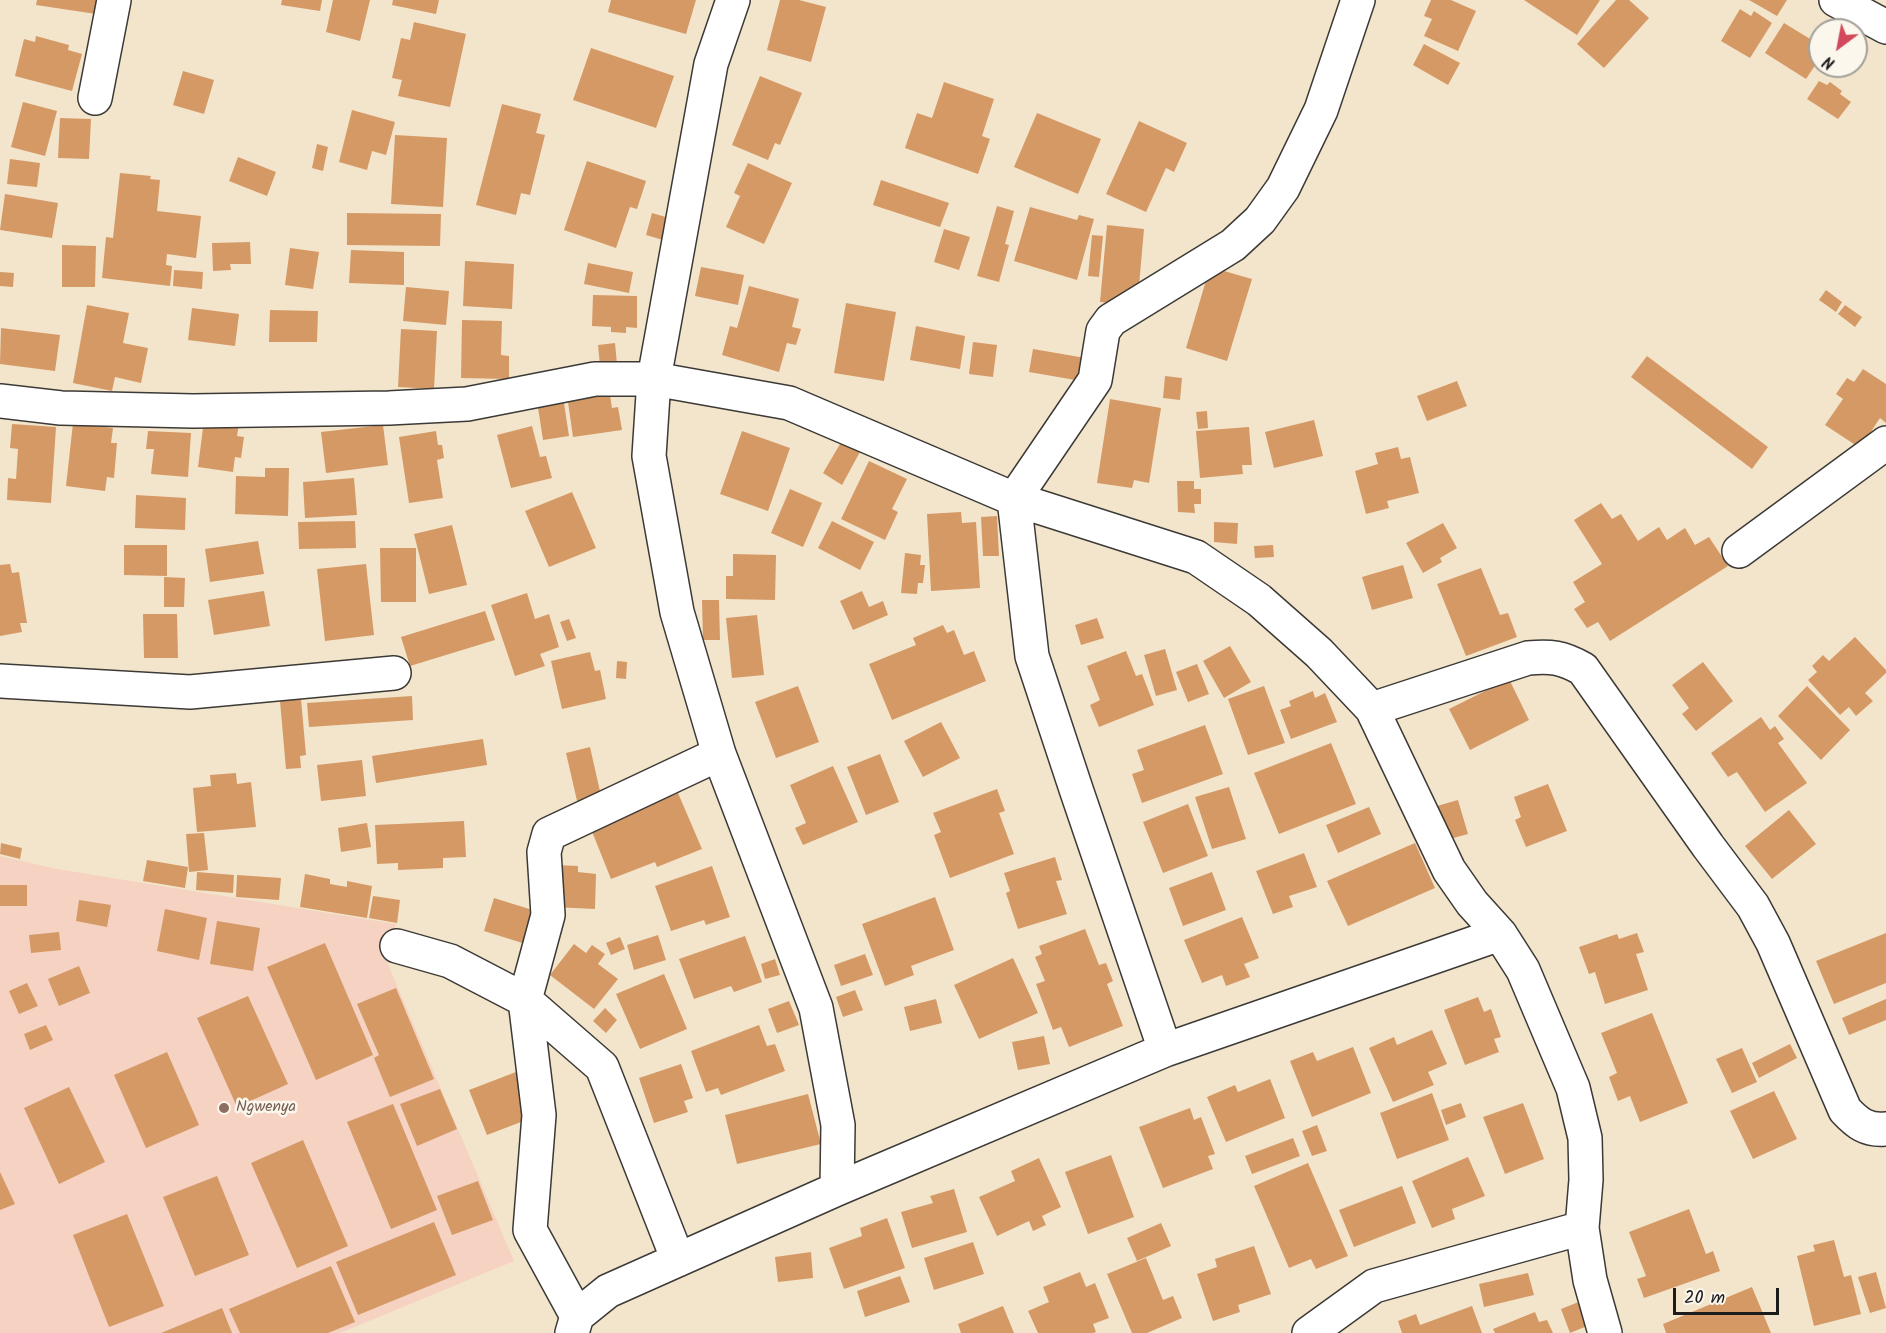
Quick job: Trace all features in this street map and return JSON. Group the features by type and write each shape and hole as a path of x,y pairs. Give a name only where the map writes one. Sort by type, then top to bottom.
{"street":[{"path":"95,98 114,0"},
{"path":"733,0 711,64 654,379 649,456 677,612 719,754 816,1008 838,1125 837,1189"},
{"path":"1165,1050 1080,804 1032,656 1014,499 1095,380 1103,331 1111,320 1233,245 1260,220 1282,188 1321,110 1358,0"},
{"path":"1836,0 1886,27"},
{"path":"0,401 61,408 193,411 389,408 467,404 595,379 654,379 789,403 1014,499 1196,557 1258,600 1319,653 1372,709 1449,870 1472,903 1500,934 1523,970 1573,1088 1585,1138 1586,1179 1582,1228 1590,1280 1605,1333"},
{"path":"1739,551 1886,443"},
{"path":"1372,709 1528,658 1546,656 1565,659 1583,669 1708,846 1754,906 1773,943 1845,1110 1859,1125 1877,1130 1886,1129"},
{"path":"0,681 190,692 394,673"},
{"path":"719,754 549,834 544,852 548,915 525,1000 539,1115 530,1230 574,1325 608,1291 837,1189 1165,1050 1500,934"},
{"path":"397,946 450,961 525,1000 602,1067 678,1260"},
{"path":"1309,1333 1374,1286 1582,1228"}],"shaded area":[{"name":"Ngwenya","path":"0,856 57,869 396,924 384,955 514,1261 340,1333 0,1333"}],"building":[{"path":"37,0 99,0 96,14 36,5"},
{"path":"282,0 322,0 320,11 281,5"},
{"path":"333,0 370,0 360,41 326,32"},
{"path":"393,0 439,0 436,14 392,5"},
{"path":"611,0 696,0 686,34 608,12"},
{"path":"780,0 799,0 826,7 811,62 767,50"},
{"path":"1431,0 1451,0 1476,11 1458,51 1424,36 1432,19 1424,16"},
{"path":"1524,0 1600,0 1577,35"},
{"path":"1616,0 1629,0 1649,18 1604,68 1577,44"},
{"path":"1749,0 1787,0 1777,16"},
{"path":"1740,9 1751,16 1754,11 1772,23 1750,58 1721,41"},
{"path":"414,22 466,34 450,107 398,96 402,80 392,78 401,38 410,40"},
{"path":"1784,23 1808,38 1808,76 1806,79 1765,53"},
{"path":"36,36 69,45 68,50 82,54 72,91 15,76 24,39 35,42"},
{"path":"1424,44 1460,63 1448,85 1413,65"},
{"path":"591,48 674,76 656,128 573,100"},
{"path":"183,71 214,80 204,114 173,105"},
{"path":"760,76 802,93 780,145 775,143 768,160 732,145"},
{"path":"1819,81 1827,85 1830,82 1851,102 1838,119 1807,99"},
{"path":"944,82 994,99 982,136 990,139 978,174 905,148 917,113 932,118"},
{"path":"23,102 57,111 45,156 11,147"},
{"path":"502,104 541,114 536,133 545,135 530,195 521,193 516,215 476,205"},
{"path":"352,110 395,122 386,155 372,151 367,170 339,162"},
{"path":"1037,113 1101,139 1078,194 1014,167"},
{"path":"60,118 91,119 89,159 58,158"},
{"path":"1139,121 1187,143 1174,172 1166,168 1146,212 1106,194"},
{"path":"395,135 447,138 443,207 391,204"},
{"path":"317,144 328,147 323,171 312,168"},
{"path":"238,157 276,172 267,196 229,181"},
{"path":"10,159 40,163 37,187 7,184"},
{"path":"587,161 646,181 637,209 630,207 616,248 564,230"},
{"path":"748,163 792,183 764,244 726,227 740,196 734,193"},
{"path":"120,173 151,176 150,179 160,180 157,211 201,216 196,258 167,254 166,265 172,266 170,286 102,278 106,237 113,238"},
{"path":"881,180 949,203 940,227 873,205"},
{"path":"5,194 58,203 52,238 0,230"},
{"path":"997,206 1014,211 1005,244 1009,245 999,282 977,276"},
{"path":"1030,207 1077,220 1079,215 1094,219 1077,280 1014,261"},
{"path":"347,213 441,214 440,246 347,245"},
{"path":"652,213 669,218 663,240 646,235"},
{"path":"1107,225 1144,229 1139,286 1134,285 1131,305 1100,302"},
{"path":"944,229 970,237 959,270 934,262"},
{"path":"1092,235 1103,236 1099,277 1088,276"},
{"path":"250,242 251,264 230,264 231,270 213,271 212,243"},
{"path":"62,245 96,246 95,287 62,287"},
{"path":"290,248 319,252 313,289 285,285"},
{"path":"351,250 404,252 404,285 349,283"},
{"path":"465,261 514,264 512,309 463,306"},
{"path":"588,263 633,272 629,293 584,284"},
{"path":"701,267 744,275 738,305 695,296"},
{"path":"1210,267 1252,279 1227,361 1186,348"},
{"path":"174,270 203,272 202,289 173,286"},
{"path":"0,272 14,273 13,287 0,286"},
{"path":"749,286 799,299 792,327 801,329 796,345 787,343 779,372 722,355 730,326 737,328"},
{"path":"406,287 449,291 446,325 403,321"},
{"path":"1826,290 1842,302 1836,312 1819,300"},
{"path":"593,295 637,296 637,328 626,327 626,333 611,332 611,327 592,326"},
{"path":"846,303 896,312 884,381 834,373"},
{"path":"87,305 129,313 123,343 148,348 141,383 115,377 112,391 73,383"},
{"path":"1845,305 1862,317 1855,327 1838,314"},
{"path":"192,308 239,314 235,346 188,340"},
{"path":"270,310 318,311 317,342 269,342"},
{"path":"462,320 502,321 501,355 509,356 509,379 461,378"},
{"path":"916,326 965,336 960,369 910,360"},
{"path":"1,328 60,335 55,371 0,364"},
{"path":"401,329 437,331 434,389 398,387"},
{"path":"973,342 997,345 993,377 969,374"},
{"path":"615,343 617,364 600,366 598,345"},
{"path":"1033,349 1091,359 1087,382 1029,372"},
{"path":"1647,356 1768,447 1752,469 1631,377"},
{"path":"1863,369 1886,384 1886,423 1880,418 1860,448 1825,425 1843,399 1836,394 1847,378 1854,382"},
{"path":"1165,376 1182,378 1180,400 1163,398"},
{"path":"1457,381 1467,406 1427,421 1417,396"},
{"path":"609,389 612,408 618,407 622,430 573,437 567,395"},
{"path":"563,397 569,436 543,440 537,401"},
{"path":"1110,399 1161,408 1149,483 1134,480 1132,488 1097,483"},
{"path":"1207,411 1208,428 1198,429 1196,412"},
{"path":"204,420 239,424 237,436 244,437 241,458 235,457 233,472 198,467"},
{"path":"1314,420 1323,456 1274,468 1265,432"},
{"path":"73,423 113,428 111,443 117,443 114,478 107,477 105,491 66,486"},
{"path":"12,424 56,427 51,503 7,500 8,478 16,479 18,449 10,448"},
{"path":"383,425 388,465 326,473 321,432"},
{"path":"532,426 540,457 546,456 552,478 511,488 497,435"},
{"path":"1249,427 1252,465 1242,465 1243,474 1200,478 1196,431"},
{"path":"148,431 191,433 188,477 151,474 154,449 146,449"},
{"path":"436,431 438,445 442,445 444,458 437,460 443,498 409,503 399,437"},
{"path":"742,431 790,448 768,511 720,494"},
{"path":"843,439 861,450 842,485 823,473"},
{"path":"1398,447 1401,459 1410,457 1419,493 1387,501 1389,508 1366,514 1355,471 1378,464 1375,453"},
{"path":"869,461 907,479 892,509 898,512 885,540 841,519"},
{"path":"265,468 289,468 288,516 235,514 236,476 265,477"},
{"path":"354,478 357,515 305,518 303,482"},
{"path":"1177,481 1194,481 1194,489 1201,489 1201,504 1194,504 1195,513 1178,512"},
{"path":"790,489 822,503 803,547 771,533"},
{"path":"572,492 596,548 549,567 525,511"},
{"path":"136,495 186,498 185,530 135,528"},
{"path":"1601,503 1612,519 1621,514 1638,541 1659,527 1667,540 1685,528 1695,545 1709,537 1728,566 1610,641 1598,622 1587,628 1574,609 1585,602 1573,582 1602,564 1574,520"},
{"path":"961,512 962,523 976,522 980,588 931,591 927,514"},
{"path":"997,516 999,556 983,556 981,517"},
{"path":"355,521 356,548 299,549 298,522"},
{"path":"832,521 874,542 860,570 818,548"},
{"path":"1214,522 1238,523 1237,544 1214,542"},
{"path":"1443,523 1457,548 1440,558 1442,562 1423,573 1406,543"},
{"path":"452,525 467,585 429,594 414,534"},
{"path":"258,541 264,574 210,582 205,549"},
{"path":"124,545 167,545 167,576 124,575"},
{"path":"1273,545 1274,557 1255,558 1254,546"},
{"path":"380,548 416,548 416,602 381,602"},
{"path":"905,553 921,555 920,565 925,565 923,583 918,583 917,594 901,593"},
{"path":"733,554 776,555 775,600 726,599 726,576 733,576"},
{"path":"10,564 12,573 19,572 27,623 20,623 22,632 0,636 0,565"},
{"path":"366,564 374,635 325,641 317,569"},
{"path":"1403,565 1413,598 1372,610 1362,577"},
{"path":"1481,568 1500,615 1508,613 1517,637 1466,656 1437,584"},
{"path":"164,577 185,578 184,607 164,607"},
{"path":"264,591 270,626 214,635 208,600"},
{"path":"862,591 869,607 883,601 888,615 853,630 840,601"},
{"path":"527,593 535,619 549,614 559,647 540,654 545,666 515,676 491,605"},
{"path":"702,600 719,600 720,640 703,640"},
{"path":"485,611 495,640 410,666 401,637"},
{"path":"143,614 177,614 178,658 144,658"},
{"path":"757,615 764,675 732,678 726,618"},
{"path":"1097,618 1104,638 1081,645 1075,625"},
{"path":"569,619 576,638 567,641 560,622"},
{"path":"943,625 947,633 954,630 964,655 974,651 986,681 892,720 869,664 916,645 913,638"},
{"path":"1855,637 1886,670 1886,673 1865,693 1873,701 1856,716 1849,707 1840,715 1808,680 1817,672 1812,666 1823,655 1829,661"},
{"path":"1230,646 1251,682 1224,698 1203,661"},
{"path":"1165,649 1177,690 1156,696 1144,655"},
{"path":"1126,651 1136,676 1142,674 1154,705 1099,727 1090,705 1100,700 1087,666"},
{"path":"590,652 595,671 600,670 606,699 562,709 551,661"},
{"path":"617,661 627,662 626,679 616,678"},
{"path":"1703,662 1733,701 1696,731 1682,714 1689,708 1672,685"},
{"path":"1197,664 1209,694 1188,702 1176,672"},
{"path":"1509,679 1529,720 1470,750 1449,709"},
{"path":"798,686 819,742 776,758 755,702"},
{"path":"1264,686 1285,743 1248,755 1228,699"},
{"path":"1807,686 1850,730 1821,760 1778,716"},
{"path":"1313,691 1315,698 1325,693 1337,722 1291,739 1280,710 1291,706 1289,701"},
{"path":"412,696 413,720 309,727 307,703"},
{"path":"301,699 306,755 300,756 301,768 286,769 280,701"},
{"path":"1761,717 1770,730 1775,726 1784,739 1778,743 1807,783 1765,812 1737,772 1728,777 1711,753"},
{"path":"941,722 960,758 923,777 904,741"},
{"path":"1205,725 1223,774 1142,803 1132,774 1144,770 1137,750"},
{"path":"483,739 487,765 376,783 372,756"},
{"path":"1331,743 1356,804 1279,834 1254,773"},
{"path":"590,747 602,800 578,805 566,753"},
{"path":"880,754 899,802 866,815 847,767"},
{"path":"362,760 366,796 321,801 317,765"},
{"path":"833,766 858,822 803,845 795,828 806,823 790,785"},
{"path":"236,773 237,784 251,782 256,827 197,832 193,788 211,786 210,775"},
{"path":"1548,784 1567,831 1526,847 1515,820 1521,817 1514,797"},
{"path":"1229,787 1246,839 1212,849 1195,797"},
{"path":"997,789 1005,811 999,813 1014,854 950,878 934,835 941,832 933,813"},
{"path":"678,793 702,849 657,867 655,862 611,879 591,829"},
{"path":"1458,800 1468,834 1446,840 1437,806"},
{"path":"1188,804 1208,856 1163,873 1143,822"},
{"path":"1369,807 1381,834 1338,853 1326,825"},
{"path":"1789,810 1816,844 1772,879 1745,846"},
{"path":"464,821 466,857 443,858 443,868 398,870 398,863 377,864 375,825"},
{"path":"367,823 371,847 341,852 338,828"},
{"path":"204,833 208,870 189,872 186,834"},
{"path":"1,843 22,848 20,859 0,854"},
{"path":"1415,843 1435,888 1348,926 1327,881"},
{"path":"1304,853 1317,887 1289,896 1293,907 1273,914 1256,871"},
{"path":"1055,857 1062,880 1056,881 1067,914 1018,929 1006,893 1010,891 1004,873"},
{"path":"147,860 188,867 185,888 143,881"},
{"path":"555,865 578,866 578,872 596,874 595,909 554,907"},
{"path":"712,866 730,917 706,925 704,920 671,931 655,886"},
{"path":"197,872 234,875 233,893 196,890"},
{"path":"1212,872 1226,910 1183,926 1169,888"},
{"path":"305,874 330,879 330,884 347,887 347,881 372,886 367,918 300,907"},
{"path":"237,875 281,878 279,900 236,897"},
{"path":"0,885 27,885 27,906 0,906"},
{"path":"373,896 400,900 397,923 369,918"},
{"path":"935,897 954,950 911,966 914,975 885,986 862,924"},
{"path":"494,898 542,913 532,946 484,931"},
{"path":"79,900 111,905 107,927 76,921"},
{"path":"165,909 207,918 199,960 157,951"},
{"path":"1242,917 1259,958 1244,964 1250,977 1226,986 1222,975 1202,983 1184,940"},
{"path":"217,921 260,928 253,971 210,964"},
{"path":"1085,929 1099,965 1106,963 1113,981 1107,984 1123,1026 1069,1047 1061,1027 1053,1030 1036,984 1045,981 1035,957 1042,954 1039,946"},
{"path":"59,932 61,950 31,953 29,935"},
{"path":"1637,933 1644,952 1636,954 1648,990 1605,1004 1595,972 1589,974 1579,947 1617,934 1619,939"},
{"path":"1886,933 1886,983 1834,1004 1816,961"},
{"path":"658,935 666,960 634,970 627,945"},
{"path":"745,936 762,982 734,992 731,986 694,999 679,959"},
{"path":"620,937 625,949 611,955 606,943"},
{"path":"325,943 373,1055 316,1080 267,967"},
{"path":"574,944 586,953 592,945 605,954 598,964 618,979 594,1009 550,975"},
{"path":"865,954 873,975 841,986 834,965"},
{"path":"1013,958 1038,1013 979,1039 954,985"},
{"path":"775,959 780,975 765,979 761,964"},
{"path":"79,966 90,993 59,1006 48,979"},
{"path":"664,974 687,1029 640,1049 616,994"},
{"path":"27,983 38,1006 19,1014 9,991"},
{"path":"396,988 434,1079 390,1097 374,1058 379,1055 357,1004"},
{"path":"855,990 863,1010 843,1017 836,997"},
{"path":"248,996 288,1084 237,1107 197,1018"},
{"path":"1478,997 1484,1012 1491,1009 1501,1037 1494,1039 1499,1052 1465,1065 1444,1010"},
{"path":"936,999 942,1023 910,1031 904,1007"},
{"path":"1886,999 1886,1020 1849,1035 1842,1018"},
{"path":"789,1001 799,1025 777,1033 768,1009"},
{"path":"605,1008 617,1020 606,1033 593,1021"},
{"path":"1652,1013 1688,1103 1640,1122 1630,1096 1618,1101 1609,1077 1617,1073 1601,1033"},
{"path":"46,1025 53,1040 30,1050 24,1034"},
{"path":"759,1025 767,1046 775,1044 785,1071 721,1095 718,1088 706,1092 691,1051"},
{"path":"1432,1030 1447,1064 1428,1072 1434,1085 1393,1102 1369,1048 1394,1037 1397,1045"},
{"path":"1044,1036 1050,1064 1018,1070 1012,1042"},
{"path":"1790,1044 1797,1058 1759,1078 1752,1063"},
{"path":"1353,1047 1371,1093 1312,1117 1290,1061 1313,1052 1317,1061"},
{"path":"1742,1048 1757,1082 1732,1093 1716,1059"},
{"path":"167,1052 199,1125 146,1148 114,1075"},
{"path":"681,1064 693,1098 684,1101 688,1112 654,1123 639,1078"},
{"path":"516,1072 534,1117 487,1135 469,1090"},
{"path":"1270,1079 1285,1118 1226,1142 1207,1097 1235,1085 1238,1092"},
{"path":"69,1087 105,1162 59,1184 24,1108"},
{"path":"440,1089 457,1129 417,1146 400,1104"},
{"path":"1774,1091 1797,1139 1753,1159 1730,1111"},
{"path":"1432,1093 1449,1140 1397,1159 1380,1113"},
{"path":"808,1094 821,1144 737,1164 725,1115"},
{"path":"1461,1103 1466,1117 1446,1125 1441,1110"},
{"path":"1523,1103 1544,1159 1505,1174 1483,1117"},
{"path":"393,1104 437,1210 391,1229 347,1122"},
{"path":"1190,1108 1194,1120 1201,1117 1215,1154 1208,1156 1213,1169 1163,1188 1139,1127"},
{"path":"1317,1125 1327,1151 1312,1156 1302,1131"},
{"path":"1293,1138 1300,1156 1252,1174 1245,1156"},
{"path":"303,1140 348,1246 297,1268 251,1163"},
{"path":"1111,1155 1134,1217 1088,1234 1065,1172"},
{"path":"1468,1157 1485,1196 1452,1209 1455,1219 1432,1228 1412,1181"},
{"path":"1039,1158 1061,1207 1042,1216 1046,1225 1033,1231 1029,1221 997,1236 979,1197 1015,1181 1011,1171"},
{"path":"1308,1163 1348,1256 1316,1269 1311,1259 1289,1268 1254,1186"},
{"path":"0,1172 15,1204 0,1210"},
{"path":"217,1176 249,1255 195,1276 163,1197"},
{"path":"478,1181 493,1220 452,1235 437,1196"},
{"path":"1402,1186 1416,1223 1354,1247 1339,1210"},
{"path":"954,1189 967,1232 912,1248 901,1212 933,1203 930,1196"},
{"path":"1689,1209 1706,1254 1713,1251 1720,1271 1644,1298 1637,1279 1646,1276 1629,1232"},
{"path":"127,1214 164,1306 109,1327 73,1235"},
{"path":"887,1218 905,1268 844,1289 829,1248 862,1236 860,1228"},
{"path":"434,1222 456,1275 358,1315 336,1262"},
{"path":"1161,1223 1171,1246 1137,1261 1127,1238"},
{"path":"1834,1240 1844,1277 1851,1275 1861,1314 1814,1326 1797,1256 1815,1251 1813,1245"},
{"path":"973,1242 984,1274 934,1290 924,1258"},
{"path":"1254,1246 1271,1294 1238,1305 1240,1312 1213,1321 1197,1274 1217,1267 1215,1259"},
{"path":"811,1252 813,1278 778,1282 775,1257"},
{"path":"1146,1258 1163,1300 1173,1296 1182,1318 1147,1333 1132,1333 1107,1274"},
{"path":"331,1266 355,1322 328,1333 240,1333 229,1309"},
{"path":"1080,1272 1086,1287 1095,1283 1109,1318 1093,1324 1096,1332 1093,1333 1038,1333 1028,1311 1049,1302 1043,1287"},
{"path":"1876,1272 1886,1308 1870,1313 1858,1277"},
{"path":"1528,1273 1534,1295 1484,1307 1479,1284"},
{"path":"900,1276 910,1302 865,1317 857,1291"},
{"path":"1752,1287 1771,1333 1666,1333 1663,1324"},
{"path":"1581,1301 1592,1324 1570,1333 1561,1309"},
{"path":"1003,1306 1014,1333 961,1333 958,1324"},
{"path":"1472,1306 1482,1333 1402,1333 1398,1321 1416,1314 1420,1325"},
{"path":"222,1308 232,1333 161,1333"},
{"path":"1535,1312 1539,1322 1547,1320 1553,1333 1495,1333 1493,1329"}],"place":[{"name":"Ngwenya","path":"224,1108"}]}
